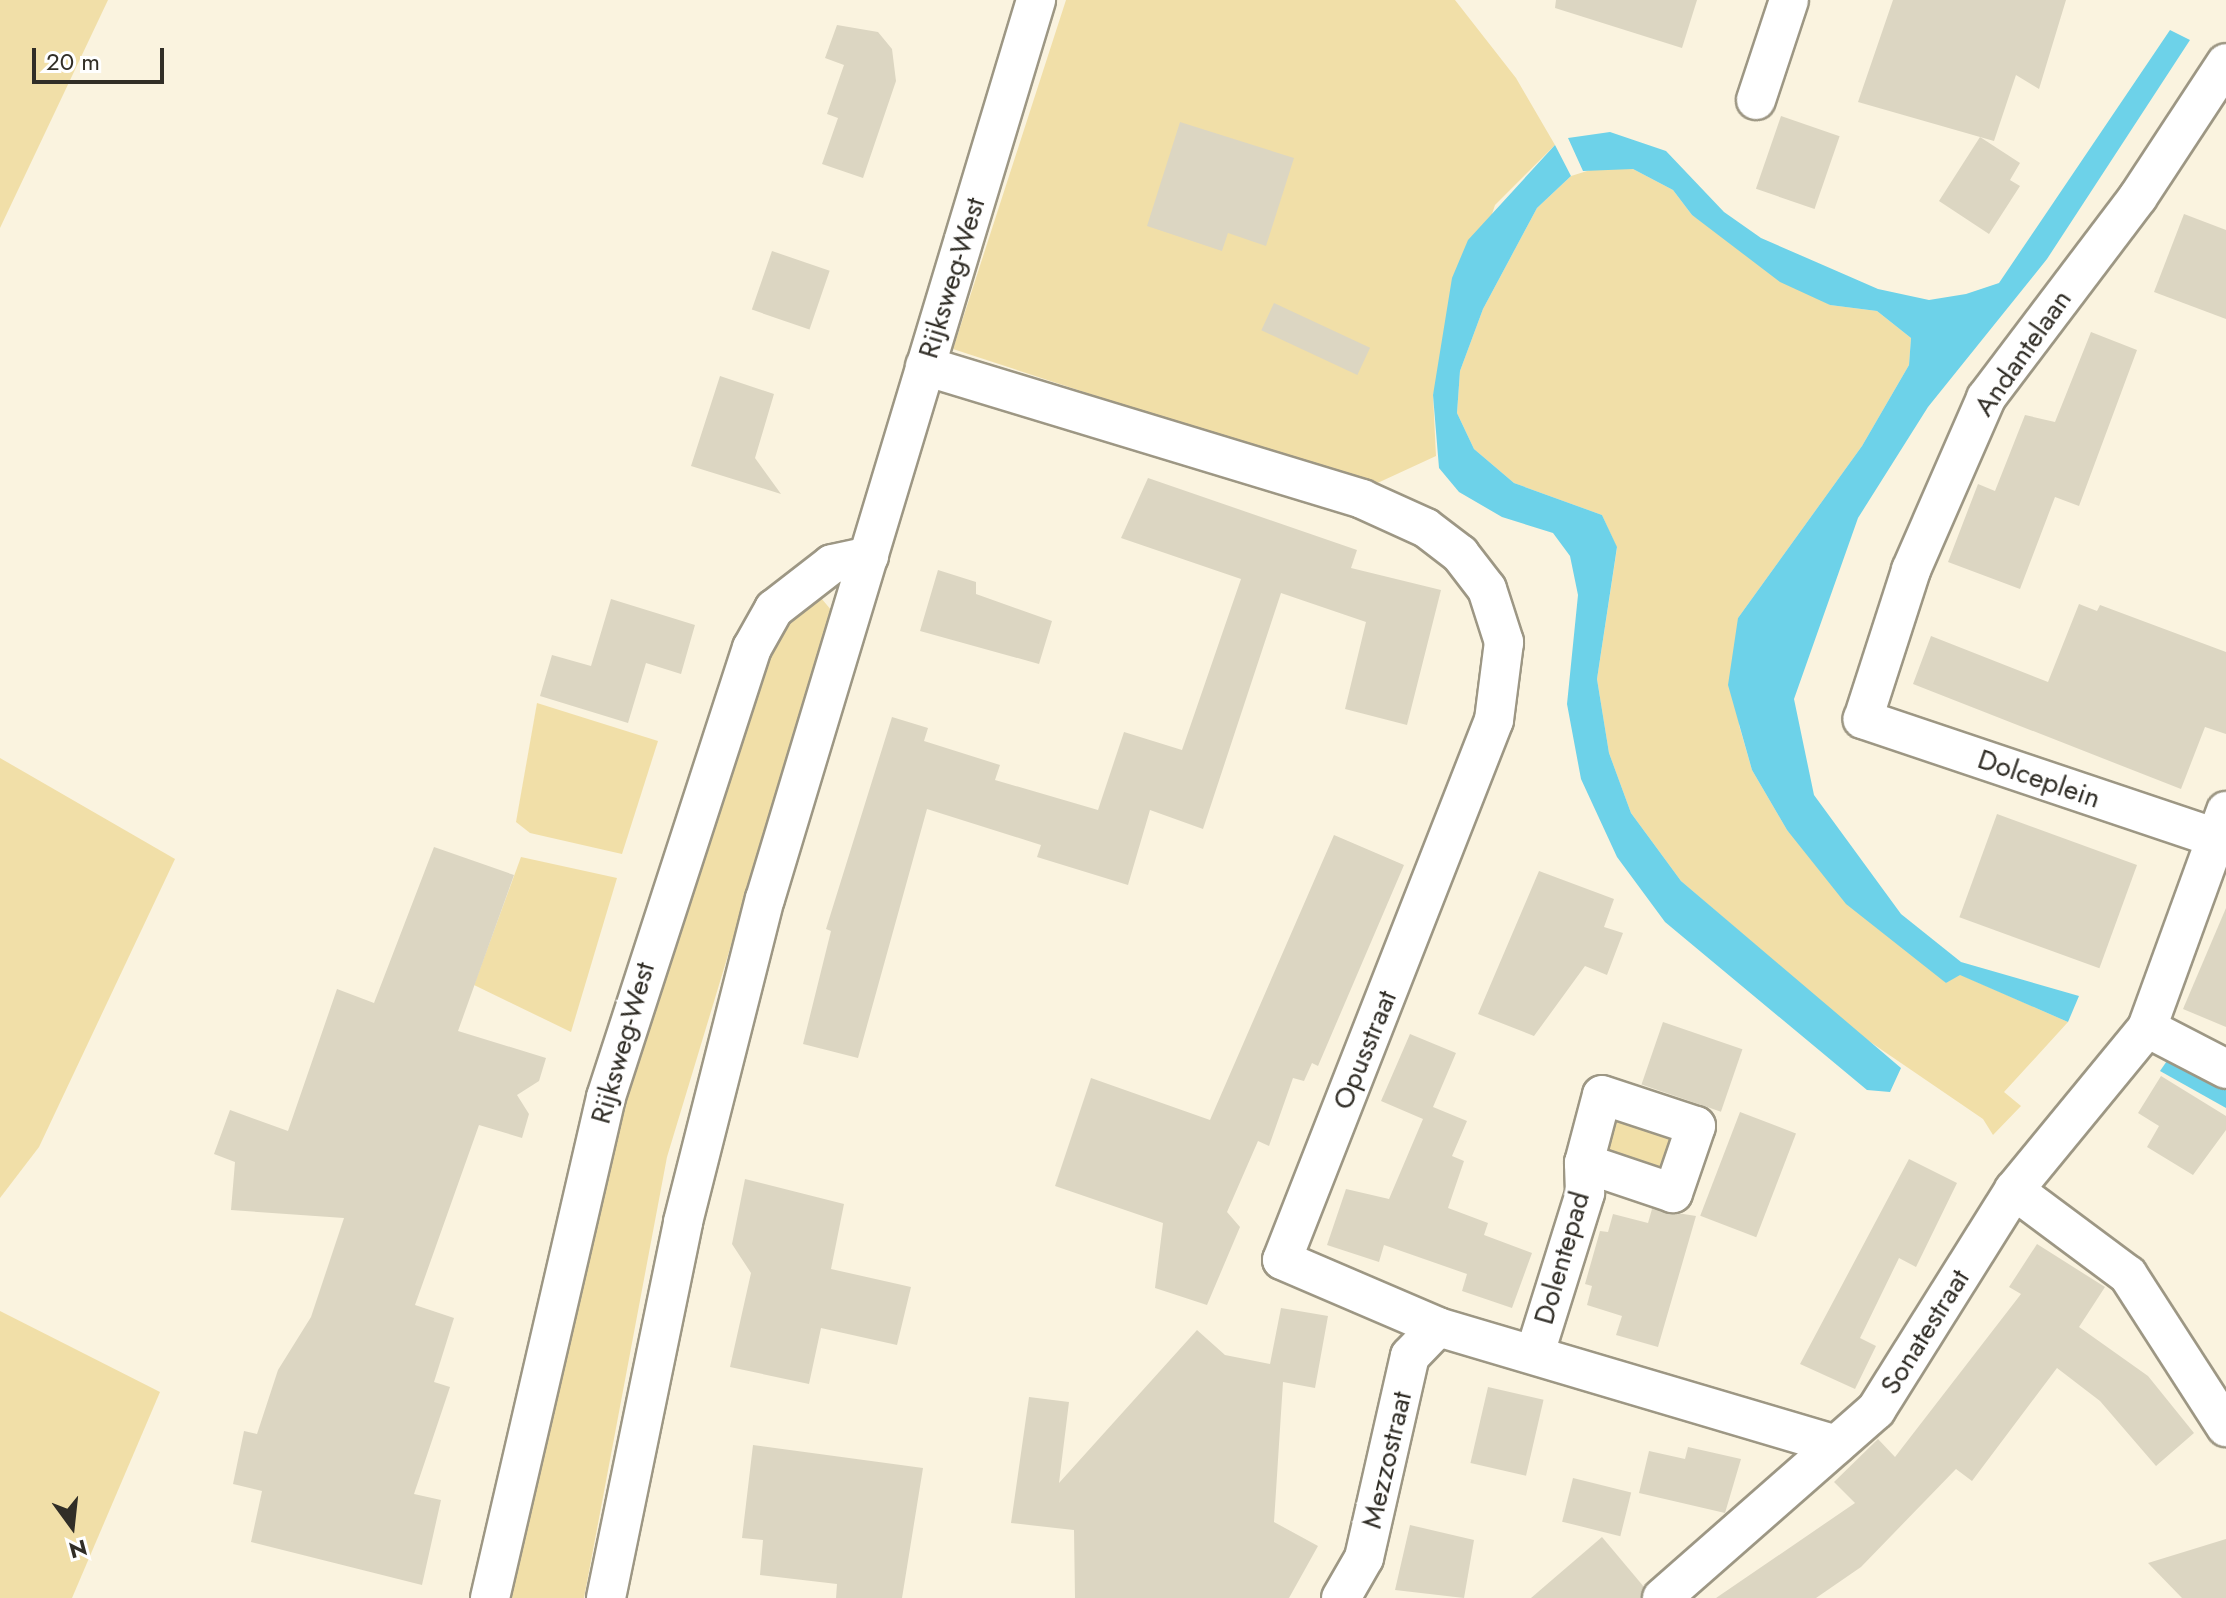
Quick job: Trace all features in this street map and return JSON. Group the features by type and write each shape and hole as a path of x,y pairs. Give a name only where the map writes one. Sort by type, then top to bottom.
{"street":[{"path":"1756,100 1789,0"},
{"name":"Rijksweg-West","path":"606,1598 687,1206 765,899 925,366 1027,3"},
{"name":"Andantelaan","path":"1863,719 1911,570 1986,398 2138,197 2226,63"},
{"name":"Opusstraat","path":"925,366 1362,499 1426,528 1460,554 1487,589 1504,642 1494,720 1451,841 1282,1260 1438,1327"},
{"name":"Rijksweg-West","path":"490,1598 606,1097 752,648 774,609 832,564 869,556"},
{"name":"Dolceplein","path":"1863,719 2221,825 2147,1028"},
{"path":"2147,1028 2226,1069"},
{"name":"Sonatestraat","path":"1662,1598 1876,1410 2014,1190 2147,1028"},
{"name":"Dolentepad","path":"1535,1353 1585,1193 1584,1163"},
{"path":"2014,1190 2128,1275 2226,1427"},
{"path":"1438,1327 1535,1353 1836,1445"},
{"name":"Mezzostraat","path":"1341,1598 1364,1558 1410,1356 1438,1327"}],"shaded area":[{"path":"0,0 108,0 0,228"},
{"path":"1066,0 1455,0 1516,78 1555,145 1495,205 1433,395 1436,456 1371,486 953,349"},
{"path":"1600,167 1633,169 1673,190 1692,215 1830,305 1877,311 1911,338 1909,365 1862,446 1738,618 1739,725 1752,770 1787,830 1946,983 1959,974 2068,1022 2004,1092 2021,1106 1993,1135 1983,1119 1860,1035 1681,881 1631,813 1609,753 1597,679 1617,548 1602,515 1514,483 1474,449 1457,413 1460,371 1483,309 1537,208 1571,176"},
{"path":"821,598 832,611 667,1157 584,1598 508,1598 617,1129 684,892 771,657 792,619"},
{"path":"537,703 658,741 622,854 530,833 516,822"},
{"path":"0,758 175,859 39,1147 0,1198"},
{"path":"521,857 617,878 571,1032 474,985"},
{"path":"1610,1118 1673,1137 1661,1178 1597,1159"},
{"path":"0,1311 160,1392 72,1598 0,1598"}],"water":[{"path":"2170,30 2190,40 2047,259 1928,407 1858,518 1794,699 1814,795 1901,914 1961,962 2079,996 2068,1022 1960,975 1946,983 1846,904 1787,830 1752,770 1728,685 1738,618 1862,446 1909,365 1911,338 1877,311 1830,305 1780,282 1692,215 1673,190 1633,169 1583,171 1568,138 1610,132 1666,151 1724,212 1761,238 1878,289 1929,300 1966,294 1999,283"},
{"path":"1555,145 1571,176 1537,208 1483,309 1460,371 1457,413 1474,449 1514,483 1602,515 1617,547 1597,679 1609,753 1631,813 1681,881 1901,1068 1890,1092 1867,1090 1665,922 1617,857 1581,779 1567,704 1578,595 1570,556 1553,533 1502,517 1459,492 1439,468 1433,395 1452,278 1468,240"},
{"path":"2173,1052 2226,1083 2226,1108 2160,1071"}],"building":[{"path":"1556,0 1697,0 1682,48 1555,8"},
{"path":"1893,0 2066,0 2039,89 2016,75 1994,141 1858,102"},
{"path":"837,25 878,32 892,49 896,81 863,178 822,164 838,118 827,114 844,65 825,58"},
{"path":"1781,116 1840,136 1815,209 1756,189"},
{"path":"1180,122 1294,158 1266,246 1228,233 1222,251 1147,226"},
{"path":"1980,137 2020,163 2010,180 2020,186 1989,234 1939,201"},
{"path":"2184,214 2226,230 2226,319 2154,292"},
{"path":"772,251 830,271 809,329 752,310"},
{"path":"1274,303 1370,348 1357,375 1261,330"},
{"path":"2091,332 2137,350 2079,506 2055,497 2020,589 1948,562 1978,484 1995,491 2025,415 2055,422"},
{"path":"720,376 774,394 755,458 781,494 691,466"},
{"path":"1148,478 1357,550 1351,568 1441,590 1407,725 1345,709 1366,622 1281,593 1203,829 1150,810 1128,885 1037,857 1041,845 927,809 858,1058 803,1044 831,931 826,929 892,717 928,728 924,741 1000,765 995,780 1098,810 1124,732 1182,750 1241,579 1121,538"},
{"path":"938,570 976,582 976,594 1052,621 1039,664 920,631"},
{"path":"611,599 695,625 681,674 646,663 628,723 540,696 552,655 591,666"},
{"path":"2079,604 2097,611 2100,605 2226,652 2226,734 2205,727 2181,789 1913,684 1931,636 2048,682"},
{"path":"1997,814 2137,865 2099,968 1959,917"},
{"path":"1334,835 1404,865 1318,1066 1312,1063 1304,1081 1293,1078 1269,1146 1258,1141 1227,1212 1240,1227 1207,1305 1155,1288 1163,1223 1055,1186 1091,1078 1210,1120"},
{"path":"434,847 514,875 458,1031 546,1058 539,1081 517,1095 529,1114 522,1138 479,1125 415,1305 454,1318 434,1382 450,1387 414,1494 441,1500 422,1585 251,1542 262,1491 233,1484 244,1431 257,1434 278,1370 311,1317 344,1218 231,1210 235,1162 214,1154 230,1110 288,1131 337,989 374,1003"},
{"path":"1539,871 1614,899 1604,927 1623,933 1607,975 1585,966 1534,1036 1478,1014"},
{"path":"2226,908 2226,1027 2183,1009"},
{"path":"1663,1022 1742,1049 1721,1112 1642,1084"},
{"path":"1410,1034 1456,1053 1433,1107 1467,1121 1452,1156 1464,1161 1448,1208 1488,1223 1484,1235 1532,1253 1512,1308 1462,1291 1467,1274 1384,1245 1379,1262 1327,1245 1346,1189 1389,1199 1423,1119 1381,1101"},
{"path":"2161,1076 2226,1116 2226,1130 2193,1175 2147,1147 2159,1126 2138,1113"},
{"path":"1740,1112 1796,1134 1756,1237 1700,1216"},
{"path":"1909,1159 1957,1183 1916,1267 1899,1258 1860,1338 1876,1346 1855,1389 1800,1364"},
{"path":"745,1179 844,1204 831,1269 911,1287 897,1345 821,1328 809,1384 730,1367 751,1273 732,1244"},
{"path":"1652,1209 1696,1216 1658,1347 1616,1335 1622,1316 1587,1305 1592,1286 1585,1284 1600,1231 1608,1232 1613,1214 1648,1223"},
{"path":"2037,1244 2105,1287 2079,1327 2148,1376 2194,1433 2156,1466 2100,1401 2057,1368 1972,1481 1956,1469 1861,1567 1816,1598 1716,1598 1855,1503 1834,1482 1878,1439 1895,1457 2021,1294 2009,1287"},
{"path":"1281,1308 1328,1316 1315,1388 1283,1382 1274,1522 1318,1546 1289,1598 1075,1598 1074,1530 1011,1523 1029,1397 1069,1402 1059,1483 1197,1330 1225,1355 1270,1364"},
{"path":"1488,1387 1544,1400 1526,1476 1470,1463"},
{"path":"753,1445 923,1468 902,1598 836,1598 837,1584 760,1575 763,1540 742,1538"},
{"path":"1688,1447 1741,1459 1725,1513 1639,1493 1649,1451 1685,1459"},
{"path":"1573,1478 1631,1493 1620,1536 1562,1522"},
{"path":"1410,1525 1474,1540 1464,1598 1395,1590"},
{"path":"1602,1537 1644,1587 1641,1598 1531,1598"},
{"path":"2226,1539 2226,1598 2182,1598 2148,1563"}]}
